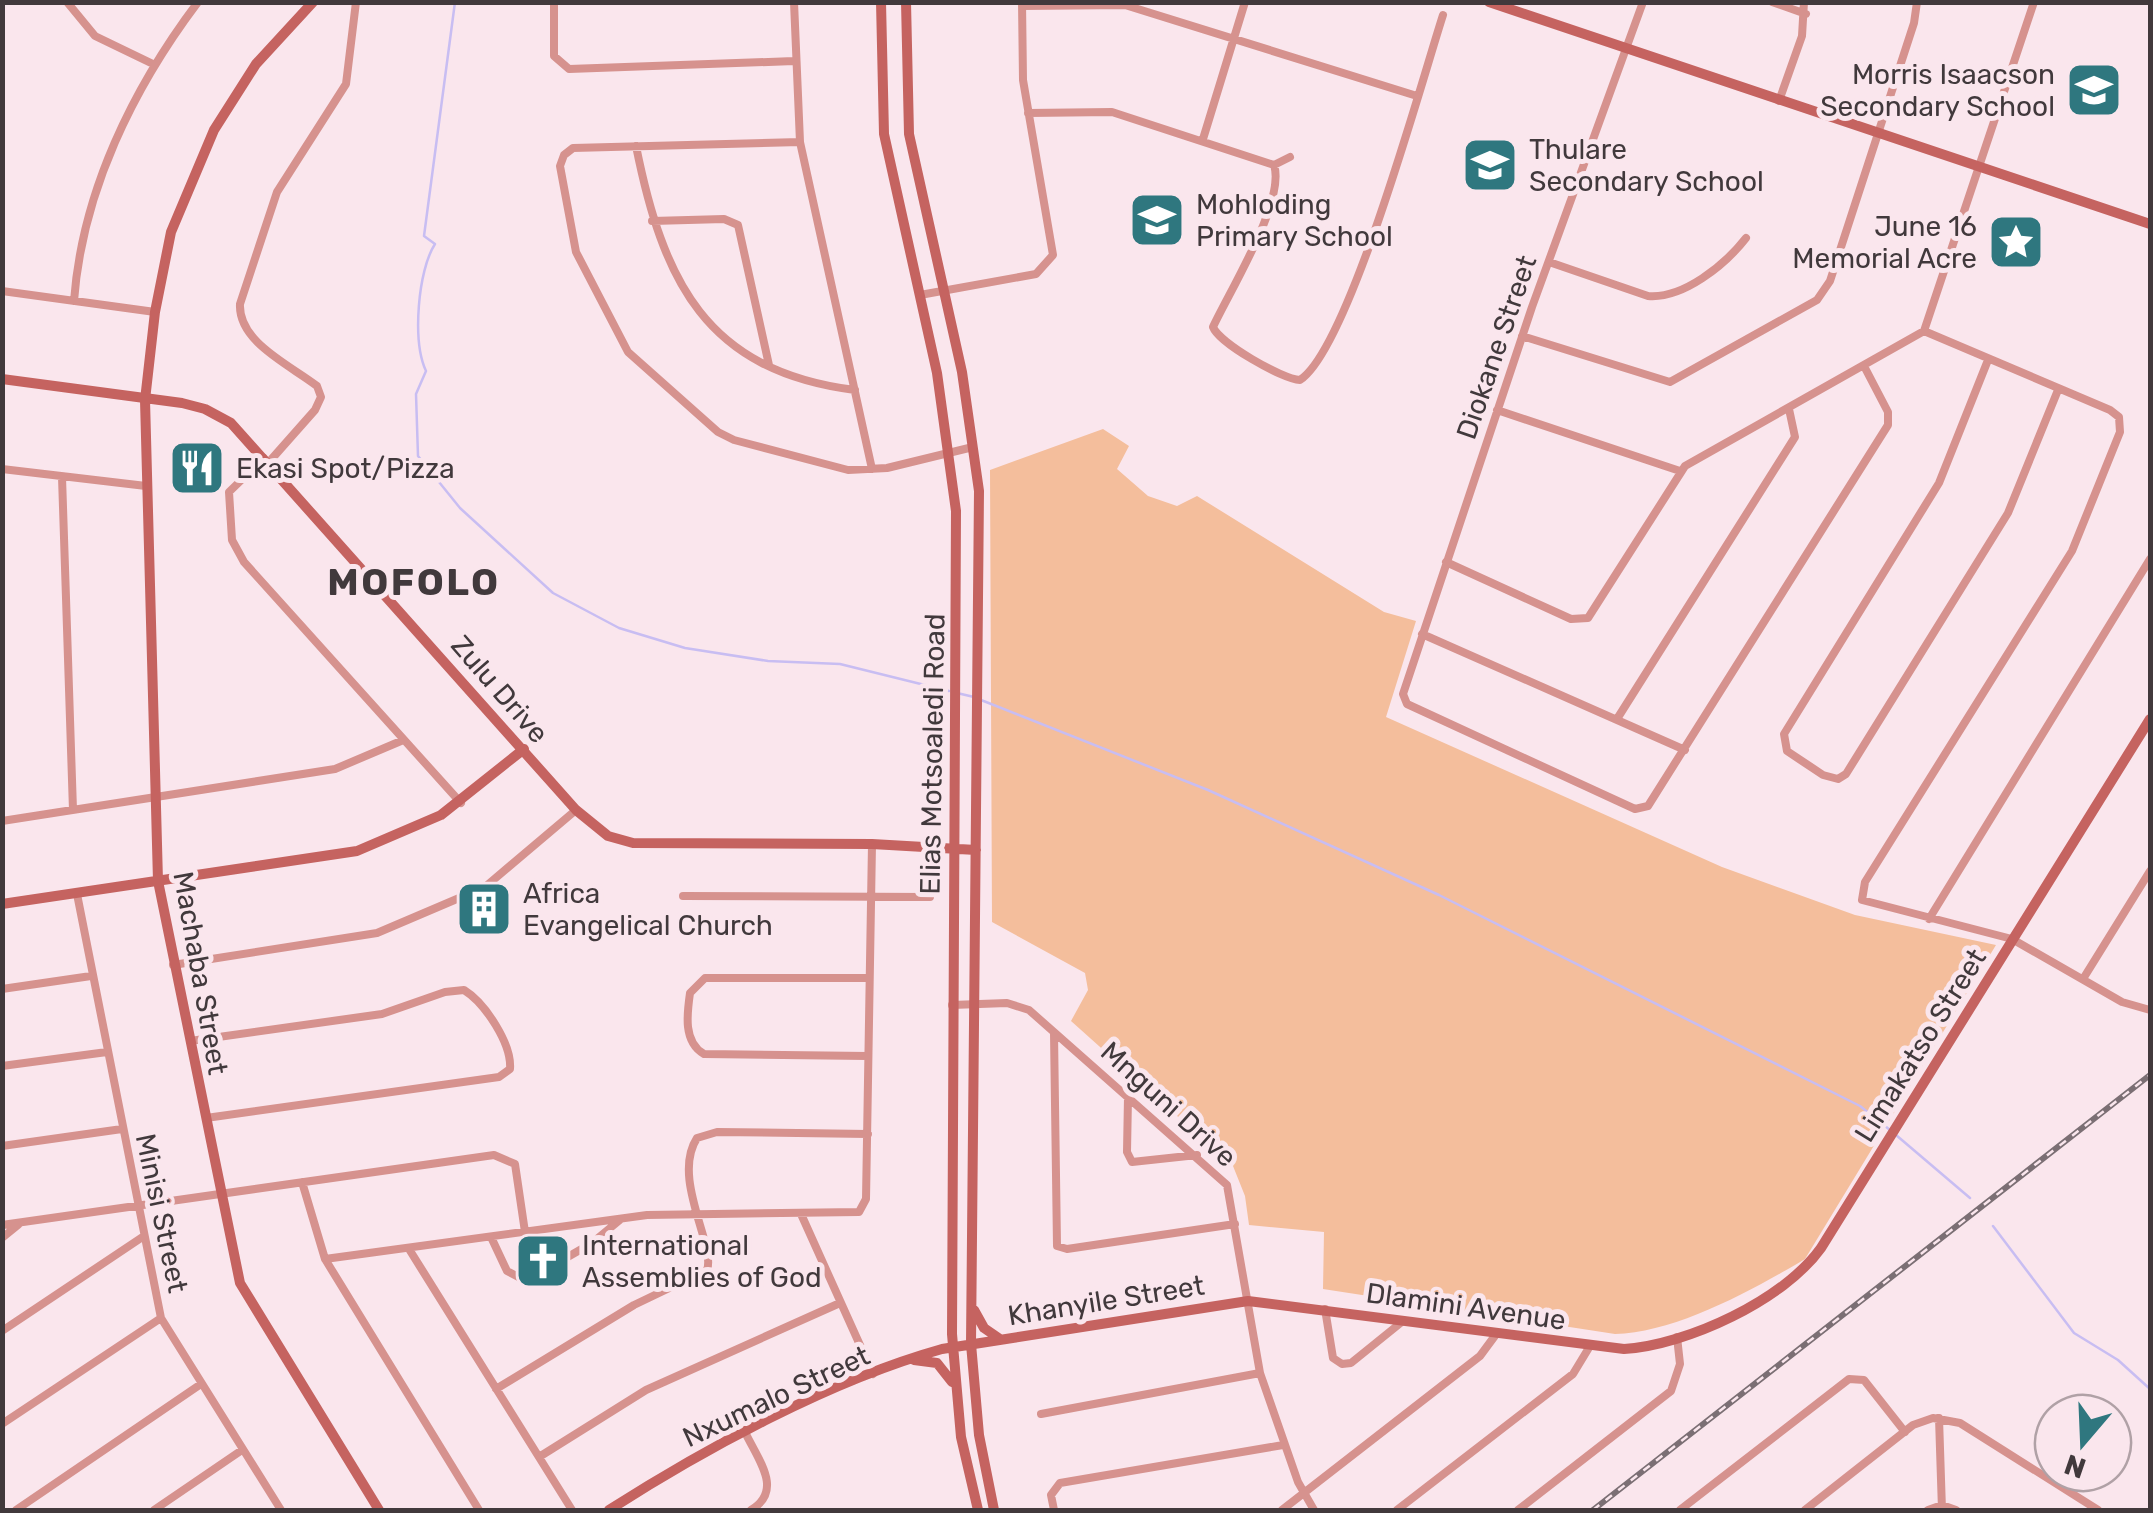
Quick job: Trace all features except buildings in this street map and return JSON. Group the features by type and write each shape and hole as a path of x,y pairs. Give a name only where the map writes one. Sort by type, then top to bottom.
{"street":[{"path":"67,2 95,36 153,64"},
{"path":"74,301 94,200 153,64 198,2"},
{"name":"Machaba Street","path":"313,2 256,64 214,130 171,232 154,312 144,400 158,881 240,1283 379,1510"},
{"path":"356,2 346,84 277,192 240,304 239,317 247,333 317,386 321,396 316,410 229,492 235,550 460,803"},
{"path":"554,2 554,56 570,69 794,61"},
{"path":"794,2 800,142 872,468"},
{"name":"Elias Motsoaledi Road","path":"881,2 884,134 920,295 956,511 952,1347 960,1437 978,1510"},
{"name":"Elias Motsoaledi Road","path":"906,2 909,134 974,447 979,518 971,1344 978,1435 994,1510"},
{"path":"1203,139 1244,2"},
{"path":"1489,2 2150,224"},
{"name":"Diokane Street","path":"1643,2 1522,336 1403,694 1410,708 1635,809 1648,806 1685,750"},
{"path":"1772,2 1806,14"},
{"path":"1779,102 1806,14 1804,2"},
{"path":"1522,336 1670,382 1817,300 1830,281 1917,2"},
{"path":"1446,562 1571,618 1588,618 1680,471 1924,331 2035,4 2046,2"},
{"path":"920,295 1036,274 1053,255 1028,114 1022,4 1125,6 1417,96"},
{"path":"1274,165 1276,184 1252,251 1213,327 1219,338 1295,380 1308,374 1348,304 1443,15"},
{"path":"1028,114 1106,110 1274,165 1290,157"},
{"path":"800,142 573,148 564,155 560,166 576,252 604,310 641,368 702,420 734,440 832,466 872,468 974,447"},
{"path":"636,146 652,222 662,251 687,298 725,337 769,365 812,382 855,390"},
{"path":"652,222 724,219 738,226 769,365"},
{"path":"1550,262 1648,296 1662,296 1719,266 1746,238"},
{"path":"2,291 154,312"},
{"path":"1924,331 2114,412 2120,421 2119,438 2072,552 1866,882 1862,897 1866,902 2012,939 2131,1007 2150,1010"},
{"path":"1988,360 1939,482 1784,734 1787,751 1824,776 1834,780 1846,774 2008,513 2058,390"},
{"path":"1422,634 1685,750 1888,425 1888,412 1864,366"},
{"name":"Zulu Drive","path":"2,379 205,408 231,424 576,810 608,836 633,843 872,844 976,850"},
{"path":"1617,719 1795,437 1789,409"},
{"path":"1497,410 1680,471"},
{"path":"2,469 146,486"},
{"path":"62,477 72,810"},
{"path":"1930,919 2150,559"},
{"name":"Limakatso Street","path":"1677,1337 1766,1298 1804,1272 2150,719"},
{"path":"2,821 335,769 401,741"},
{"path":"2,904 329,858 393,838 460,803 524,749"},
{"path":"173,965 364,937 398,926 502,876 576,810"},
{"path":"325,1259 623,1218 693,1212 859,1212 866,1199 872,844"},
{"path":"2083,979 2150,871"},
{"name":"Minisi Street","path":"77,894 90,976 161,1318 281,1510"},
{"path":"683,896 930,898"},
{"path":"2,989 90,976"},
{"path":"868,978 704,978 690,993 688,1032 692,1044 704,1054 868,1056"},
{"path":"190,1041 396,1011 455,990 472,995 504,1042 510,1069 499,1078 205,1118"},
{"name":"Mnguni Drive","path":"952,1005 1018,1005 1197,1155 1227,1185 1260,1373 1283,1445 1303,1494 1314,1510"},
{"path":"1054,1032 1057,1246 1067,1248 1235,1224"},
{"path":"2,1066 107,1052"},
{"path":"1128,1097 1127,1152 1132,1162 1197,1155"},
{"path":"2,1146 122,1129"},
{"path":"496,1389 634,1304 703,1274 710,1262 693,1212 691,1147 704,1134 868,1134"},
{"path":"2,1225 504,1156 515,1164 526,1232"},
{"path":"302,1182 325,1259 479,1510"},
{"path":"801,1214 873,1374"},
{"path":"490,1237 507,1271 526,1282 592,1244 623,1218"},
{"path":"2,1238 21,1222"},
{"path":"2,1332 144,1236"},
{"path":"409,1248 572,1510"},
{"name":"Dlamini Avenue","path":"1248,1302 1326,1309 1590,1346 1642,1348 1677,1337"},
{"name":"Khanyile Street","path":"971,1344 1248,1302"},
{"path":"539,1457 646,1390 840,1303"},
{"path":"972,1304 984,1328 1000,1339"},
{"path":"1326,1309 1333,1358 1342,1364 1351,1364 1403,1321"},
{"path":"2,1424 161,1318"},
{"path":"1282,1510 1480,1356 1497,1333"},
{"path":"1518,1510 1670,1391 1680,1364 1677,1337"},
{"name":"Nxumalo Street","path":"609,1510 698,1455 745,1432 900,1362 971,1344"},
{"path":"1397,1510 1573,1374 1590,1346"},
{"path":"900,1362 937,1363 955,1387"},
{"path":"1042,1414 1260,1373"},
{"path":"1680,1510 1849,1379 1864,1380 1905,1432"},
{"path":"16,1510 200,1384"},
{"path":"1939,1418 1942,1508"},
{"path":"1805,1510 1918,1422 1939,1418 1970,1428 2098,1510"},
{"path":"745,1432 770,1486 768,1498 751,1510"},
{"path":"1054,1510 1051,1495 1060,1482 1283,1445"},
{"path":"154,1510 242,1450"},
{"path":"1928,1510 1956,1510"}],"shaded area":[{"path":"1103,429 1129,446 1117,469 1148,496 1177,506 1197,496 1384,612 1416,621 1386,717 1722,867 1855,915 1996,945 1805,1259 1688,1318 1615,1334 1323,1289 1324,1232 1249,1225 1245,1196 1233,1166 1071,1021 1088,990 1085,973 992,922 990,470"}],"waterway":[{"path":"455,2 424,236 435,244 424,271 419,306 419,342 426,371 416,394 418,456 460,508 553,593 619,628 685,648 768,661 840,664 949,691"},
{"path":"957,693 974,697"},
{"path":"981,700 1208,790 1439,895 1860,1106 1890,1130"},
{"path":"1896,1135 1970,1198"},
{"path":"1993,1226 2074,1333 2118,1360 2150,1389"}],"railway":[{"path":"1593,1510 2150,1075"}],"place":[{"name":"Morris Isaacson Secondary School","path":"2094,90"},
{"name":"Thulare Secondary School","path":"1490,165"},
{"name":"Mohloding Primary School","path":"1157,220"},
{"name":"June 16 Memorial Acre","path":"2016,242"},
{"name":"Ekasi Spot/Pizza","path":"197,468"},
{"name":"Africa Evangelical Church","path":"484,909"},
{"name":"International Assemblies of God","path":"543,1261"}],"district":[{"name":"MOFOLO","path":"414,582"}]}
